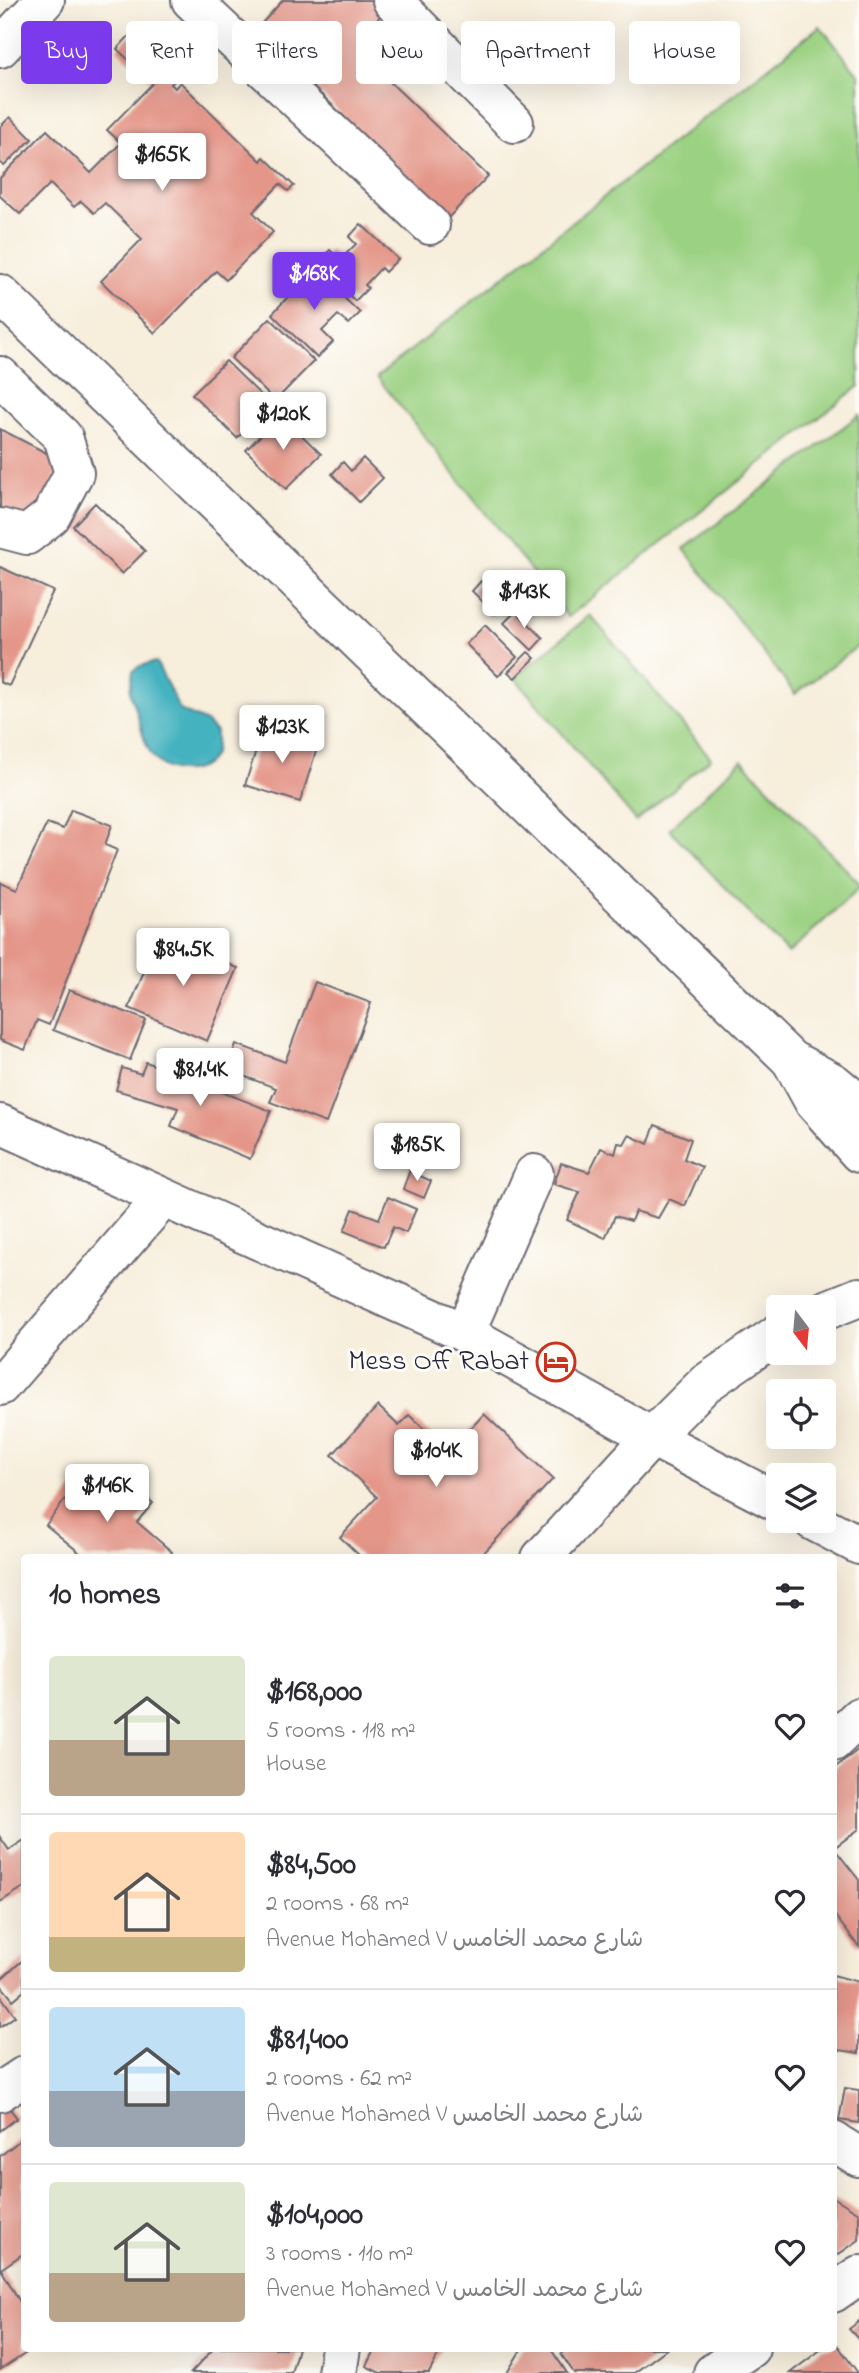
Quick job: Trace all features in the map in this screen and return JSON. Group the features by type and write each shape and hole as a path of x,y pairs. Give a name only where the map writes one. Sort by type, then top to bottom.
{"street":[{"path":"0,48 45,0"},
{"path":"191,0 430,225"},
{"path":"392,0 513,123"},
{"path":"0,294 791,1060 820,1110 859,1153"},
{"path":"0,376 63,437 74,473 51,516 27,535 0,528"},
{"path":"791,1060 834,1083 859,1104"},
{"path":"0,1124 465,1333 652,1437 766,1496"},
{"path":"465,1333 534,1174"},
{"path":"0,1386 163,1199"},
{"path":"836,1306 859,1297"},
{"path":"545,1554 652,1437 705,1384 766,1342"},
{"path":"836,1533 859,1545"},
{"path":"837,1738 859,1717"},
{"path":"0,2092 21,2078"},
{"path":"837,2143 859,2157"},
{"path":"837,2290 859,2275"},
{"path":"337,2373 340,2352"},
{"path":"713,2373 744,2352"}],"green space":[{"path":"820,26 859,75 859,386 568,617 377,377"},
{"path":"859,415 859,645 795,694 684,549"},
{"path":"590,615 711,758 636,821 515,678"},
{"path":"742,760 859,883 859,888 788,954 669,829"}],"water":[{"path":"156,662 180,710 206,722 216,732 214,754 203,766 179,771 163,766 152,755 144,739 130,691 133,671 140,666"}],"building":[{"path":"283,0 373,0 385,11 376,21 356,21 356,84 392,84 488,176 449,217 310,84 342,84 342,21 264,21"},
{"path":"126,39 126,58 117,49"},
{"path":"152,84 171,84 175,88 182,84 261,161 264,157 294,186 288,191 280,184 253,212 273,232 226,280 216,271 155,333 101,281 142,239 105,203 94,213 81,201 74,207 50,184 20,214 0,196 0,178 47,130 91,173 121,143 107,130"},
{"path":"10,117 32,139 4,166 0,162 0,127"},
{"path":"361,224 398,259 385,272 381,268 365,285 368,288 355,301 317,263 330,250 340,260 356,244 349,237"},
{"path":"314,269 360,313 349,324 338,315 322,331 333,342 317,358 272,314"},
{"path":"270,318 314,361 275,401 231,358"},
{"path":"226,361 271,405 237,438 192,394"},
{"path":"281,415 321,454 286,489 246,450"},
{"path":"0,429 62,461 35,523 0,510"},
{"path":"363,458 383,478 359,502 332,474 343,462 351,471"},
{"path":"95,503 145,551 122,574 73,526"},
{"path":"0,567 53,591 9,686 0,682"},
{"path":"481,581 504,604 495,614 472,591"},
{"path":"516,611 543,638 532,650 504,623"},
{"path":"485,625 517,657 498,676 466,644"},
{"path":"528,652 535,658 515,678 508,672"},
{"path":"263,728 318,745 300,802 245,785"},
{"path":"71,810 112,825 105,845 117,850 49,1025 37,1020 25,1050 0,1040 0,882 17,889 47,823 63,829"},
{"path":"159,936 238,968 207,1041 129,1008"},
{"path":"315,982 371,1003 326,1123 270,1102 276,1088 227,1070 236,1044 285,1062"},
{"path":"69,990 146,1020 130,1060 53,1030"},
{"path":"146,1062 271,1111 250,1159 171,1126 178,1108 116,1090 122,1068 141,1074"},
{"path":"655,1125 691,1139 684,1159 702,1167 685,1206 669,1199 658,1218 635,1211 631,1221 615,1216 605,1238 567,1220 580,1192 554,1184 561,1163 589,1172 601,1148 615,1154 618,1143 624,1144 629,1135 648,1144"},
{"path":"411,1167 420,1171 418,1175 431,1181 424,1198 403,1189"},
{"path":"388,1197 416,1209 406,1233 393,1227 384,1247 344,1231 353,1209 379,1219"},
{"path":"378,1406 399,1426 409,1415 449,1452 484,1414 553,1479 483,1554 358,1554 340,1537 377,1497 332,1455"},
{"path":"82,1477 111,1501 127,1481 153,1503 137,1522 172,1552 81,1554 46,1525"},
{"path":"859,1749 859,1829 837,1846 837,1766"},
{"path":"0,1837 9,1850 21,1842 21,1889 0,1902"},
{"path":"837,1852 859,1880 859,1947 837,1918"},
{"path":"21,1962 21,1993 13,2000 0,1984 0,1980"},
{"path":"837,1976 859,1982 859,2053 837,2050"},
{"path":"0,1995 15,2016 0,2027"},
{"path":"845,2088 859,2090 859,2123 839,2120"},
{"path":"0,2096 17,2118 0,2131"},
{"path":"21,2139 21,2255 1,2269 21,2304 21,2352 28,2352 0,2370 0,2156"},
{"path":"837,2199 859,2213 859,2240 837,2255"},
{"path":"859,2321 859,2340 849,2329"},
{"path":"837,2344 858,2373 790,2373 818,2352 837,2352"},
{"path":"210,2352 297,2352 291,2373 191,2373"},
{"path":"373,2352 440,2352 429,2373 380,2373 366,2366"},
{"path":"520,2352 553,2352 567,2373 507,2373"},
{"path":"663,2352 634,2373 574,2373 561,2354"}],"place":[{"name":"Mess Off Rabat","path":"556,1362"}]}
